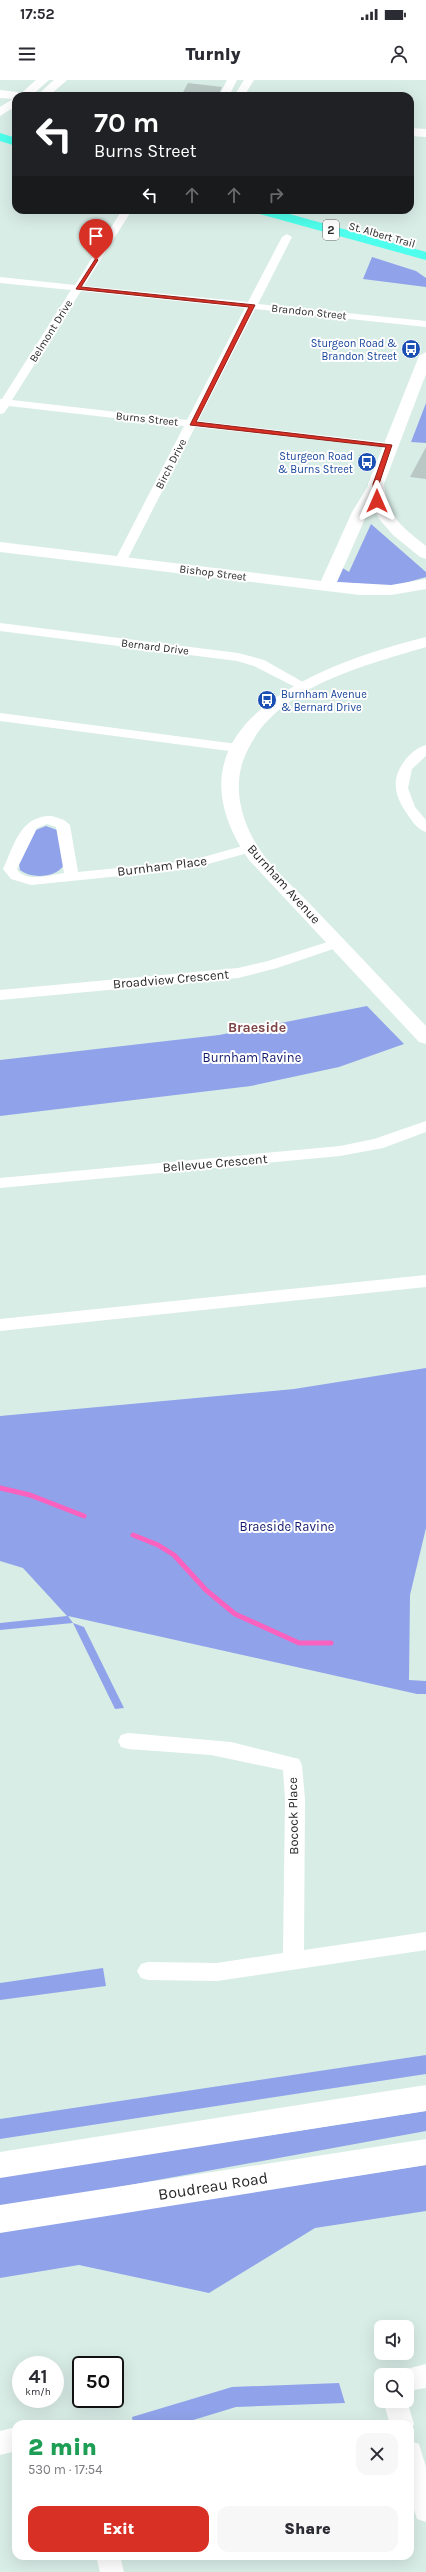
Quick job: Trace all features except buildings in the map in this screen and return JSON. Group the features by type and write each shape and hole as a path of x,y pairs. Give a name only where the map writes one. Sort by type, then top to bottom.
{"main road":[{"path":"0,129 10,138"},
{"name":"St. Albert Trail","path":"278,214 426,247"},
{"name":"St. Albert Trail","path":"306,214 414,245 426,256"},
{"path":"414,245 426,264"}],"street":[{"path":"29,92 43,80"},
{"path":"226,92 232,80"},
{"path":"242,92 249,80"},
{"path":"49,92 60,86"},
{"path":"0,94 12,95"},
{"path":"0,112 12,104"},
{"path":"0,123 12,116"},
{"path":"414,132 426,133"},
{"name":"Belmont Drive","path":"2,406 124,214"},
{"name":"Birch Drive","path":"120,562 253,306 287,237"},
{"name":"Brandon Street","path":"0,280 426,324"},
{"path":"327,586 360,512 376,484 426,356"},
{"name":"Burns Street","path":"2,406 192,424 390,446"},
{"path":"376,484 377,501 384,518 426,554"},
{"name":"Bishop Street","path":"0,546 120,562 380,591 426,584"},
{"name":"Bernard Drive","path":"0,627 238,657 259,663 304,686"},
{"name":"Burnham Avenue","path":"426,642 356,663 304,686 264,715 237,748 229,784 232,808 238,828 250,848 337,944 426,1038"},
{"path":"0,718 237,748"},
{"path":"426,749 408,765 400,786 406,807 426,828"},
{"name":"Burnham Place","path":"72,876 63,825 55,821 45,820 32,826 11,866 12,873 19,878 31,881 190,866 250,848"},
{"name":"Broadview Crescent","path":"0,995 238,973 272,965 337,944"},
{"name":"Bellevue Crescent","path":"0,1183 340,1151 377,1144 426,1126"},
{"path":"0,1325 426,1282"},
{"name":"Bocock Place","path":"128,1741 192,1744 262,1755 292,1765 295,1799 293,1960"},
{"path":"148,1970 217,1972 426,1941"},
{"path":"0,2164 426,2098"},
{"name":"Boudreau Road","path":"0,2219 426,2152"},
{"path":"414,2378 426,2376"},
{"path":"397,2408 401,2420"},
{"path":"0,2443 12,2440"},
{"path":"414,2467 426,2510"},
{"path":"109,2560 112,2572"}],"green space":[{"path":"372,257 416,271 426,278 426,287 363,279"},
{"path":"426,403 426,443 411,442"},
{"path":"371,524 426,572 426,577 394,586 335,582 341,567 349,572"},
{"path":"46,826 57,830 64,865 55,873 49,875 30,875 20,870 19,864 36,830"},
{"name":"Burnham Ravine","path":"367,1006 404,1044 339,1067 251,1086 0,1116 0,1060 219,1035"},
{"name":"Braeside Ravine","path":"426,1368 426,1528 410,1595 409,1680 426,1681 426,1694 417,1694 68,1616 73,1623 0,1630 0,1623 67,1616 23,1568 0,1561 0,1416 294,1389"},
{"path":"73,1623 84,1627 124,1708 115,1709"},
{"path":"103,1968 106,1986 0,2000 0,1983"},
{"path":"426,2055 426,2074 0,2139 0,2119"},
{"path":"426,2111 426,2131 103,2190 0,2206 0,2177"},
{"path":"426,2165 426,2211 315,2228 209,2293 79,2265 0,2278 0,2231"},
{"path":"339,2383 345,2403 236,2407 193,2420 132,2420 132,2417 232,2387"}],"waterway":[{"path":"0,1488 30,1495 84,1516"},
{"path":"133,1535 158,1545 174,1555 206,1590 235,1614 299,1643 331,1643"}],"place":[{"name":"Sturgeon Road & Brandon Street","path":"411,349"},
{"name":"Sturgeon Road & Burns Street","path":"367,462"},
{"name":"Burnham Avenue & Bernard Drive","path":"267,700"}],"district":[{"name":"Braeside","path":"257,1027"}],"route":[{"path":"96,260 78,288 253,306 192,424 390,446 376,484 377,501"}]}
